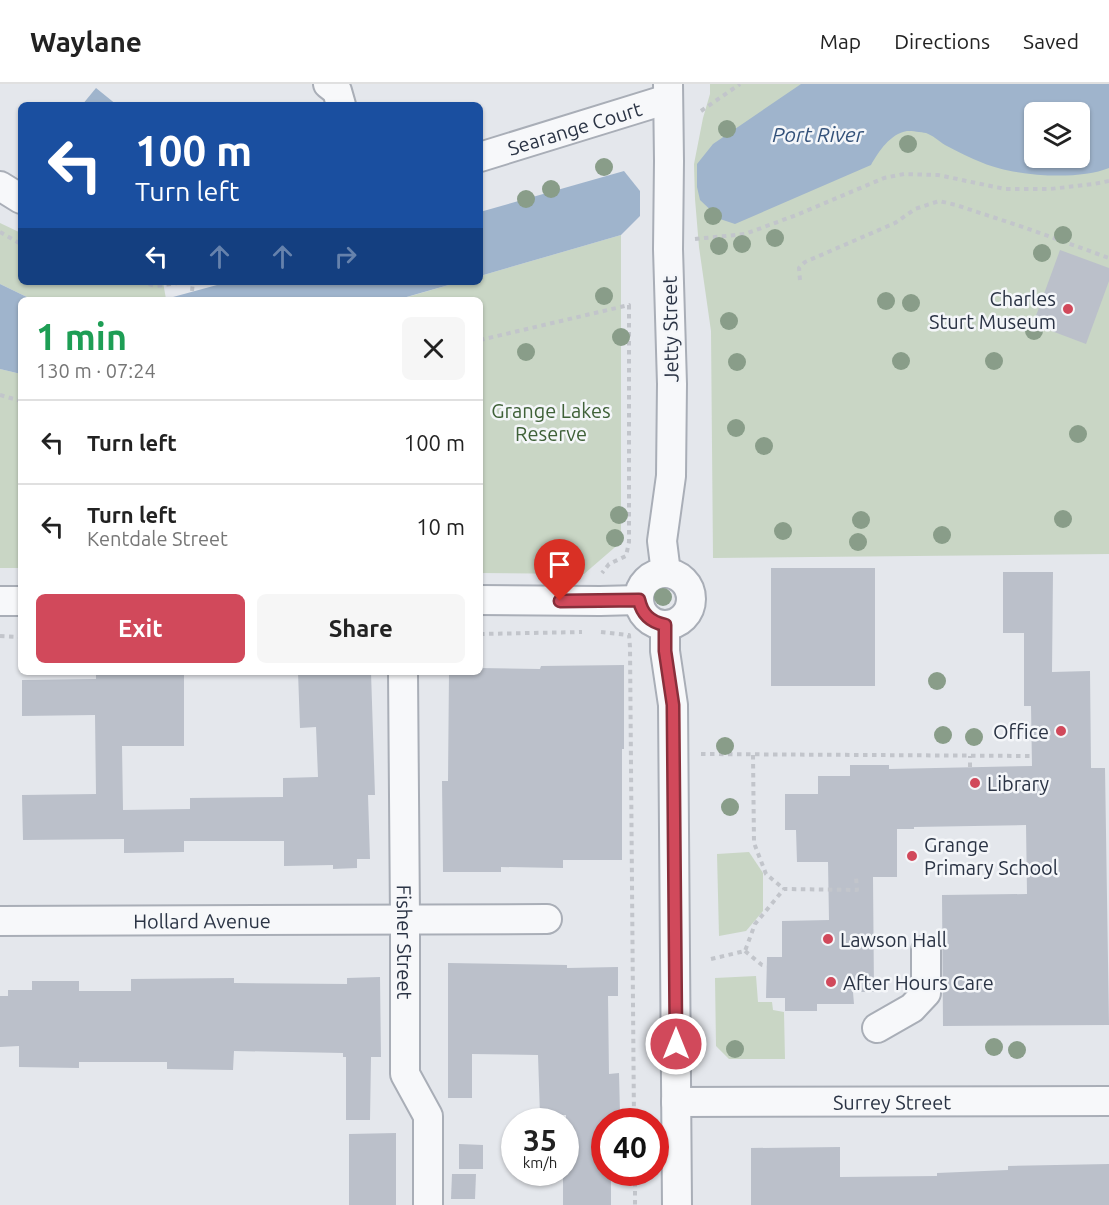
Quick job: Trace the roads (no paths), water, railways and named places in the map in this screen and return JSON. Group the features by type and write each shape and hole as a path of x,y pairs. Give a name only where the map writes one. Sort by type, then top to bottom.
{"street":[{"path":"328,84 337,92 340,102"},
{"name":"Searange Court","path":"483,156 668,92"},
{"name":"Jetty Street","path":"666,573 662,541 671,476 672,384 668,249 668,92"},
{"path":"0,186 18,197"},
{"path":"657,574 674,574 688,586 691,594 691,603 682,619 665,625 650,620 641,608 639,600 644,584 657,574"},
{"path":"483,600 639,600"},
{"path":"0,601 18,601"},
{"path":"665,625 665,651 673,705 677,1205"},
{"name":"Fisher Street","path":"403,675 405,1074 428,1116 428,1205"},
{"name":"Hollard Avenue","path":"0,921 546,919"},
{"path":"877,1028 912,1008 926,993 926,950"},
{"name":"Surrey Street","path":"676,1102 1109,1101"}],"water":[{"name":"Port River","path":"801,84 1109,84 1109,168 1096,172 1063,176 1011,171 978,161 928,134 907,131 890,139 871,165 735,224 720,219 700,200 697,187 697,164 713,144"},
{"path":"96,88 113,102 84,102"},
{"path":"624,171 640,191 640,216 621,235 483,275 483,211"},
{"path":"0,284 27,297 18,297 18,373 0,369"},
{"path":"217,285 448,285 406,297 173,297"}],"place":[{"name":"Charles Sturt Museum","path":"1068,309"},
{"name":"Office","path":"1061,731"},
{"name":"Library","path":"975,783"},
{"name":"Grange Primary School","path":"912,856"},
{"name":"Lawson Hall","path":"828,939"},
{"name":"After Hours Care","path":"831,982"}],"park label":[{"name":"Grange Lakes Reserve","path":"551,422"}]}
